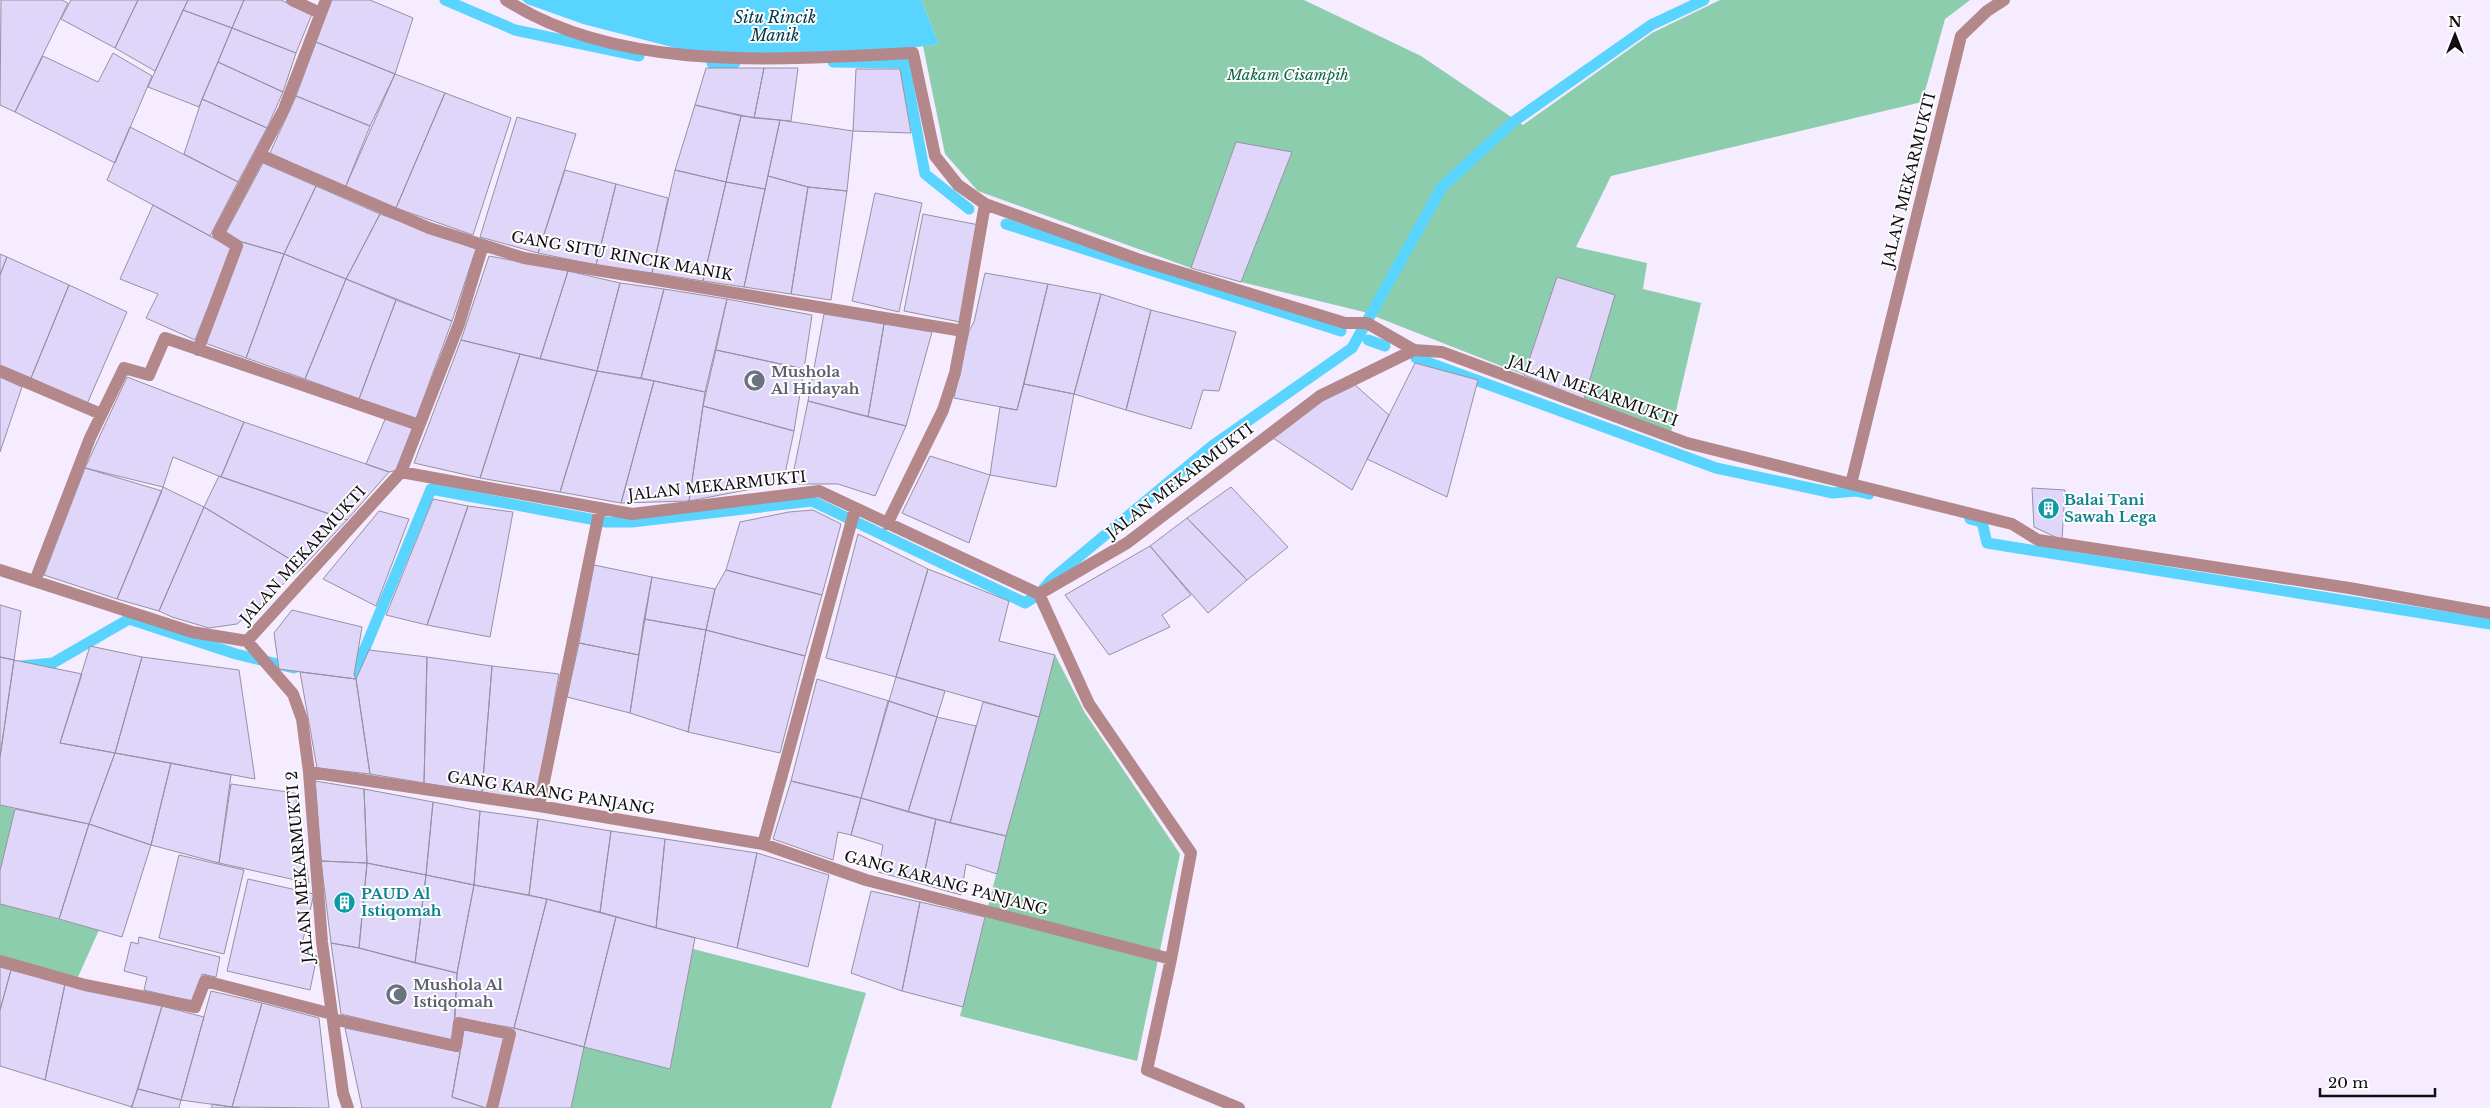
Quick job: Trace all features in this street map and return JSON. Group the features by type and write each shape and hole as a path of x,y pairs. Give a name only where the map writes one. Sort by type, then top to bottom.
{"street":[{"path":"292,0 320,12"},
{"path":"198,350 237,246 218,234 284,109 326,0"},
{"path":"506,0 533,16 562,29 677,55 764,59 913,53 935,156 958,185 985,204 1147,262 1345,323 1367,323 1414,350"},
{"name":"JALAN MEKARMUKTI","path":"0,570 192,632 247,641 401,472 632,514 819,491 1039,594 1127,543 1320,396 1414,350 1442,352 1687,443 1851,484 1961,36 1987,11 2004,0"},
{"name":"GANG SITU RINCIK MANIK","path":"260,155 429,228 524,258 963,331"},
{"path":"887,524 943,410 955,373 985,204"},
{"path":"401,472 459,324 483,245"},
{"path":"35,581 101,414 124,368 149,375 165,338 419,425"},
{"path":"0,371 101,414"},
{"path":"1851,484 2012,524 2038,540 2349,588 2490,613"},
{"path":"539,806 600,508"},
{"path":"763,844 856,509"},
{"path":"1039,594 1089,704 1190,853 1171,960 1147,1070 1239,1108"},
{"name":"JALAN MEKARMUKTI 2","path":"247,641 293,694 302,719 309,772 322,942 343,1092 348,1108"},
{"name":"GANG KARANG PANJANG","path":"309,772 539,806 763,844 866,880 1171,960"},
{"path":"0,961 85,985 195,1007 205,981 332,1016 456,1046 459,1023 510,1034 492,1108"}],"green space":[{"name":"Makam Cisampih","path":"921,0 1304,0 1421,56 1523,125 1652,33 1720,0 1970,0 1945,19 1922,102 1611,176 1576,247 1647,263 1643,289 1701,303 1671,432 1584,399 1614,295 1557,277 1524,375 1364,312 1241,282 1292,152 1236,142 1191,268 978,191 945,154 923,46 939,44"},
{"path":"1055,655 1085,713 1180,854 1137,1061 960,1016"},
{"path":"0,805 15,809 0,871"},
{"path":"0,904 99,930 78,977 0,956"},
{"path":"693,949 866,993 831,1108 570,1108 584,1047 670,1069"}],"water":[{"name":"Situ Rincik Manik","path":"522,0 921,0 939,44 882,52 784,55 691,52 583,24 527,4"}],"building":[{"path":"1,0 62,0 68,3 15,112 0,105"},
{"path":"71,0 138,0 115,48 61,19"},
{"path":"138,0 188,0 155,71 115,48"},
{"path":"188,0 244,0 232,28 183,10"},
{"path":"244,0 281,0 312,14 296,53 232,28"},
{"path":"331,0 370,0 413,18 395,74 316,42"},
{"path":"183,10 232,28 199,107 148,87"},
{"path":"232,28 296,53 283,92 218,62"},
{"path":"316,42 395,74 370,126 296,96"},
{"path":"113,53 152,76 115,163 15,112 43,56 98,82"},
{"path":"218,62 283,92 267,128 202,99"},
{"path":"706,68 764,68 754,118 695,105"},
{"path":"764,68 798,68 791,121 754,118"},
{"path":"856,69 900,69 911,133 853,131"},
{"path":"395,74 445,93 396,208 345,188"},
{"path":"445,93 511,118 473,235 396,208"},
{"path":"296,96 370,126 345,188 270,153"},
{"path":"202,99 267,128 238,182 184,154"},
{"path":"695,105 741,116 726,182 675,170"},
{"path":"741,116 780,120 765,189 726,182"},
{"path":"517,117 576,134 538,253 480,237"},
{"path":"780,120 853,131 847,191 808,187 768,176"},
{"path":"130,127 238,182 210,236 107,180"},
{"path":"1236,142 1292,152 1241,282 1191,268"},
{"path":"263,163 316,186 284,254 242,242 226,232"},
{"path":"565,170 616,184 596,265 538,253"},
{"path":"675,170 726,182 703,281 652,273"},
{"path":"768,176 808,187 791,294 744,287"},
{"path":"726,182 765,189 744,287 703,281"},
{"path":"616,184 668,198 652,273 596,265"},
{"path":"316,186 380,214 346,279 284,254"},
{"path":"808,187 847,191 831,300 791,294"},
{"path":"875,193 922,203 899,312 852,301"},
{"path":"153,205 232,248 195,340 146,318 158,294 120,279"},
{"path":"380,214 476,249 452,321 346,279"},
{"path":"923,214 979,225 960,322 904,311"},
{"path":"242,242 284,254 246,358 205,343"},
{"path":"0,254 7,257 0,275"},
{"path":"284,254 346,279 305,379 246,358"},
{"path":"489,256 568,271 540,359 461,340"},
{"path":"7,257 69,285 31,378 0,365 0,275"},
{"path":"568,271 620,283 597,371 540,359"},
{"path":"985,273 1048,284 1017,410 954,398 969,331 974,322"},
{"path":"1557,277 1615,295 1584,399 1524,375"},
{"path":"346,279 396,300 359,399 305,379"},
{"path":"620,283 664,289 641,378 597,371"},
{"path":"1048,284 1101,294 1074,394 1024,384"},
{"path":"69,285 127,312 87,404 31,378"},
{"path":"664,289 727,299 705,392 641,378"},
{"path":"1101,294 1151,310 1126,410 1074,394"},
{"path":"727,299 812,315 804,369 716,350"},
{"path":"396,300 452,321 416,419 359,399"},
{"path":"1151,310 1236,332 1219,391 1203,390 1191,429 1126,410"},
{"path":"824,314 884,324 868,417 808,401"},
{"path":"884,324 932,332 906,426 868,417"},
{"path":"461,340 520,354 480,478 414,463"},
{"name":"Mushola Al Hidayah","path":"716,350 804,369 794,431 703,406"},
{"path":"520,354 597,371 560,492 480,478"},
{"path":"1415,363 1478,380 1447,497 1367,459"},
{"path":"597,371 654,381 621,503 560,492"},
{"path":"0,377 22,387 0,452"},
{"path":"127,377 244,422 221,477 173,457 163,487 85,468"},
{"path":"654,381 705,392 689,501 621,503"},
{"path":"1024,384 1074,394 1056,487 990,475 1000,407 1017,410"},
{"path":"1355,385 1389,415 1352,490 1273,438 1322,401"},
{"path":"808,401 906,426 875,496 838,484 791,484"},
{"path":"703,406 794,431 783,483 689,501"},
{"path":"386,417 415,427 398,470 389,472 366,464"},
{"path":"244,422 389,472 347,520 221,477"},
{"path":"930,456 990,475 969,543 902,513"},
{"path":"85,468 162,491 117,599 44,575"},
{"path":"219,476 347,520 303,567 204,507"},
{"path":"163,487 204,507 159,611 117,599"},
{"path":"1231,487 1288,547 1247,580 1187,518"},
{"name":"Balai Tani Sawah Lega","path":"2032,488 2065,490 2062,540 2034,527"},
{"path":"433,499 468,506 427,625 386,615"},
{"path":"468,506 513,512 490,637 427,625"},
{"path":"204,507 303,567 237,624 209,628 159,611"},
{"path":"813,510 841,524 822,595 726,570 740,522 789,512"},
{"path":"379,511 409,519 376,606 323,579"},
{"path":"1187,518 1247,580 1208,613 1150,546"},
{"path":"858,534 928,569 896,677 826,658"},
{"path":"1150,546 1191,595 1162,615 1170,627 1109,655 1065,595"},
{"path":"594,565 652,577 639,655 579,643"},
{"path":"928,569 1009,601 999,641 1055,655 1039,717 896,677"},
{"path":"726,570 822,595 805,656 706,630 715,589"},
{"path":"652,577 715,589 706,630 644,619"},
{"path":"0,605 21,611 14,660 0,657"},
{"path":"292,610 362,627 354,675 356,679 279,669 274,633"},
{"path":"644,619 706,630 688,732 630,713"},
{"path":"706,630 805,656 780,753 688,732"},
{"path":"579,643 639,655 630,713 567,697"},
{"path":"90,646 142,657 115,753 60,743"},
{"path":"369,650 427,657 424,783 370,774 356,679"},
{"path":"0,657 14,660 0,757"},
{"path":"142,657 239,670 255,779 115,753"},
{"path":"427,657 492,666 482,792 424,783"},
{"path":"14,660 82,674 60,743 115,753 89,824 0,805 0,757"},
{"path":"492,666 559,674 536,802 482,792"},
{"path":"300,672 356,679 370,774 317,768"},
{"path":"896,677 945,691 937,717 889,701"},
{"path":"817,679 889,701 861,798 791,781"},
{"path":"888,701 937,717 908,812 861,798"},
{"path":"983,702 1039,717 1006,836 950,823"},
{"path":"937,717 976,726 950,823 908,812"},
{"path":"115,753 171,763 151,845 89,824"},
{"path":"171,763 231,775 219,863 151,845"},
{"path":"315,781 364,789 367,863 321,861"},
{"path":"791,781 861,798 851,835 838,832 833,860 773,839"},
{"path":"231,784 295,793 309,883 219,863"},
{"path":"364,789 433,802 426,875 367,863"},
{"path":"861,798 936,819 922,884 878,872 883,845 851,835"},
{"path":"433,802 480,811 474,885 426,875"},
{"path":"15,809 89,824 59,919 0,904 0,871"},
{"path":"480,811 538,819 529,895 474,885"},
{"path":"538,819 611,831 600,912 529,895"},
{"path":"936,819 1006,836 997,874 966,864 961,895 922,884"},
{"path":"89,824 151,845 122,937 59,919"},
{"path":"611,831 665,839 656,928 600,912"},
{"path":"665,839 757,853 737,948 656,928"},
{"path":"757,853 829,875 808,967 737,948"},
{"path":"179,855 244,870 224,954 159,938"},
{"name":"PAUD Al Istiqomah","path":"321,861 367,863 359,948 331,943"},
{"path":"367,863 426,875 415,963 359,948"},
{"path":"426,875 474,885 457,973 415,963"},
{"path":"248,879 314,894 300,952 317,956 310,990 227,971"},
{"path":"474,885 547,899 514,1028 455,1018 457,973"},
{"path":"871,891 920,902 902,991 851,973"},
{"path":"547,899 616,917 584,1047 514,1028"},
{"path":"920,902 985,917 963,1007 902,991"},
{"path":"616,917 695,938 670,1069 584,1047"},
{"path":"139,937 220,957 216,977 202,974 195,1002 144,990 147,977 124,971 131,942 138,944"},
{"name":"Mushola Al Istiqomah","path":"331,943 359,948 457,973 453,1041 341,1014"},
{"path":"0,967 11,970 0,1010"},
{"path":"11,970 65,984 45,1080 0,1066 0,1010"},
{"path":"65,984 162,1006 132,1107 45,1080"},
{"path":"211,991 262,1003 232,1107 181,1100"},
{"path":"262,1003 319,1018 329,1108 232,1107"},
{"path":"162,1006 204,1017 181,1100 138,1089"},
{"path":"345,1028 460,1052 452,1097 486,1108 362,1108"},
{"path":"514,1028 584,1047 571,1108 494,1108"},
{"path":"464,1030 511,1039 486,1108 452,1097"},
{"path":"138,1089 181,1100 179,1108 131,1108"},
{"path":"213,1104 232,1107 240,1108 211,1108"}],"waterway":[{"path":"445,0 515,30 639,56"},
{"path":"339,673 354,675 431,489 606,522 632,522 812,501 1025,603 1039,594 1051,580 1212,446 1352,348 1442,187 1513,122 1651,25 1704,0"},
{"path":"833,62 904,63 925,174 969,209"},
{"path":"712,63 735,63"},
{"path":"1006,224 1341,331"},
{"path":"1368,340 1385,346"},
{"path":"1416,358 1716,468 1833,493 1856,491 1869,494"},
{"path":"1970,519 1982,522 1987,543 2490,624"},
{"path":"0,668 53,663 129,619 236,654 294,668"}],"place":[{"name":"Mushola Al Hidayah","path":"755,381"},
{"name":"Balai Tani Sawah Lega","path":"2048,509"},
{"name":"PAUD Al Istiqomah","path":"345,903"},
{"name":"Mushola Al Istiqomah","path":"397,994"}]}
